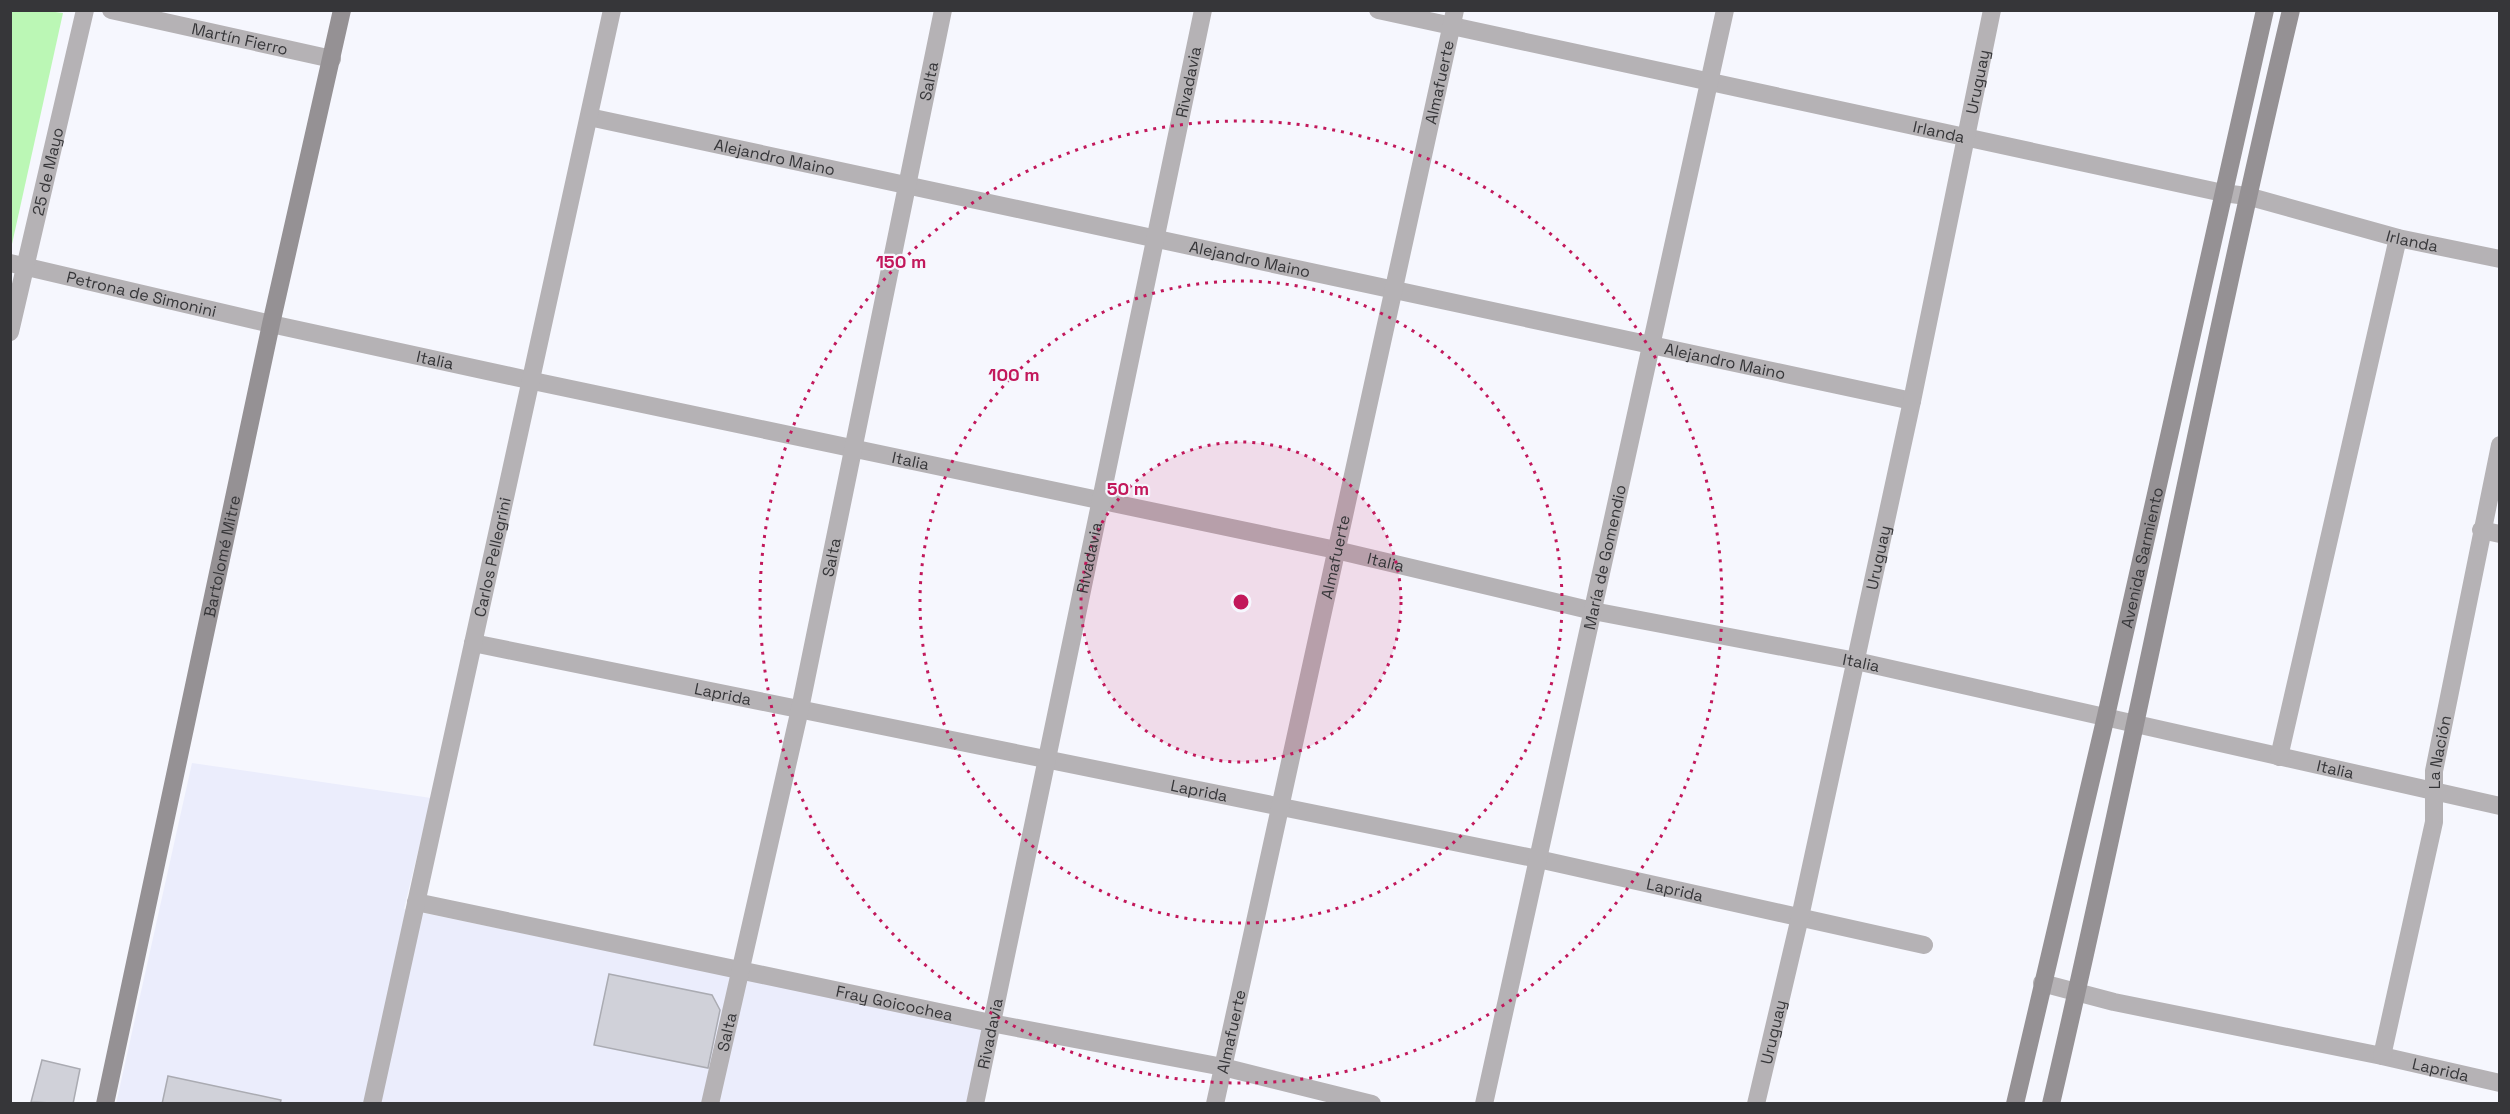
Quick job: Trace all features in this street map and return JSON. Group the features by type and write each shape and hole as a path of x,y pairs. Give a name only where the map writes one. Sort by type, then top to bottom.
{"main road":[{"name":"Bartolomé Mitre","path":"105,1104 271,324 342,10"},
{"name":"Avenida Sarmiento","path":"2015,1104 2106,716 2265,10"},
{"name":"Avenida Sarmiento","path":"2051,1104 2136,723 2247,196 2291,10"}],"street":[{"name":"25 de Mayo","path":"10,332 18,265 85,10"},
{"name":"Martín Fierro","path":"111,10 332,59"},
{"name":"Carlos Pellegrini","path":"372,1104 533,381 612,10"},
{"name":"Salta","path":"710,1104 800,710 943,10"},
{"name":"Rivadavia","path":"975,1104 1203,10"},
{"name":"Irlanda","path":"1378,10 1453,18 1710,81 1965,138 2223,193 2247,196 2398,238 2499,259"},
{"name":"María de Gomendio","path":"1484,1104 1725,10"},
{"name":"Uruguay","path":"1756,1104 1856,661 1992,10"},
{"name":"Almafuerte","path":"1215,1104 1453,18"},
{"name":"Alejandro Maino","path":"589,117 1912,401"},
{"path":"2280,757 2398,238"},
{"name":"Petrona de Simonini","path":"18,265 271,324"},
{"name":"Italia","path":"271,324 1336,550 1593,611 1856,661 2499,806"},
{"name":"La Nación","path":"2382,1056 2434,822 2434,771 2499,446"},
{"path":"2481,530 2499,534"},
{"name":"Laprida","path":"473,643 1538,859 1924,945"},
{"name":"Fray Goicochea","path":"416,902 991,1023 1223,1067 1372,1104"},
{"name":"Laprida","path":"2042,983 2077,993 2382,1056 2499,1083"}],"shaded area":[{"path":"192,763 431,798 404,909 983,1028 967,1103 116,1104"}],"green space":[{"path":"11,10 63,13 12,244"}],"building":[{"path":"609,974 712,995 720,1010 708,1068 594,1045"},
{"path":"42,1060 80,1069 73,1104 31,1102"},
{"path":"168,1076 281,1100 280,1104 162,1104"}]}
